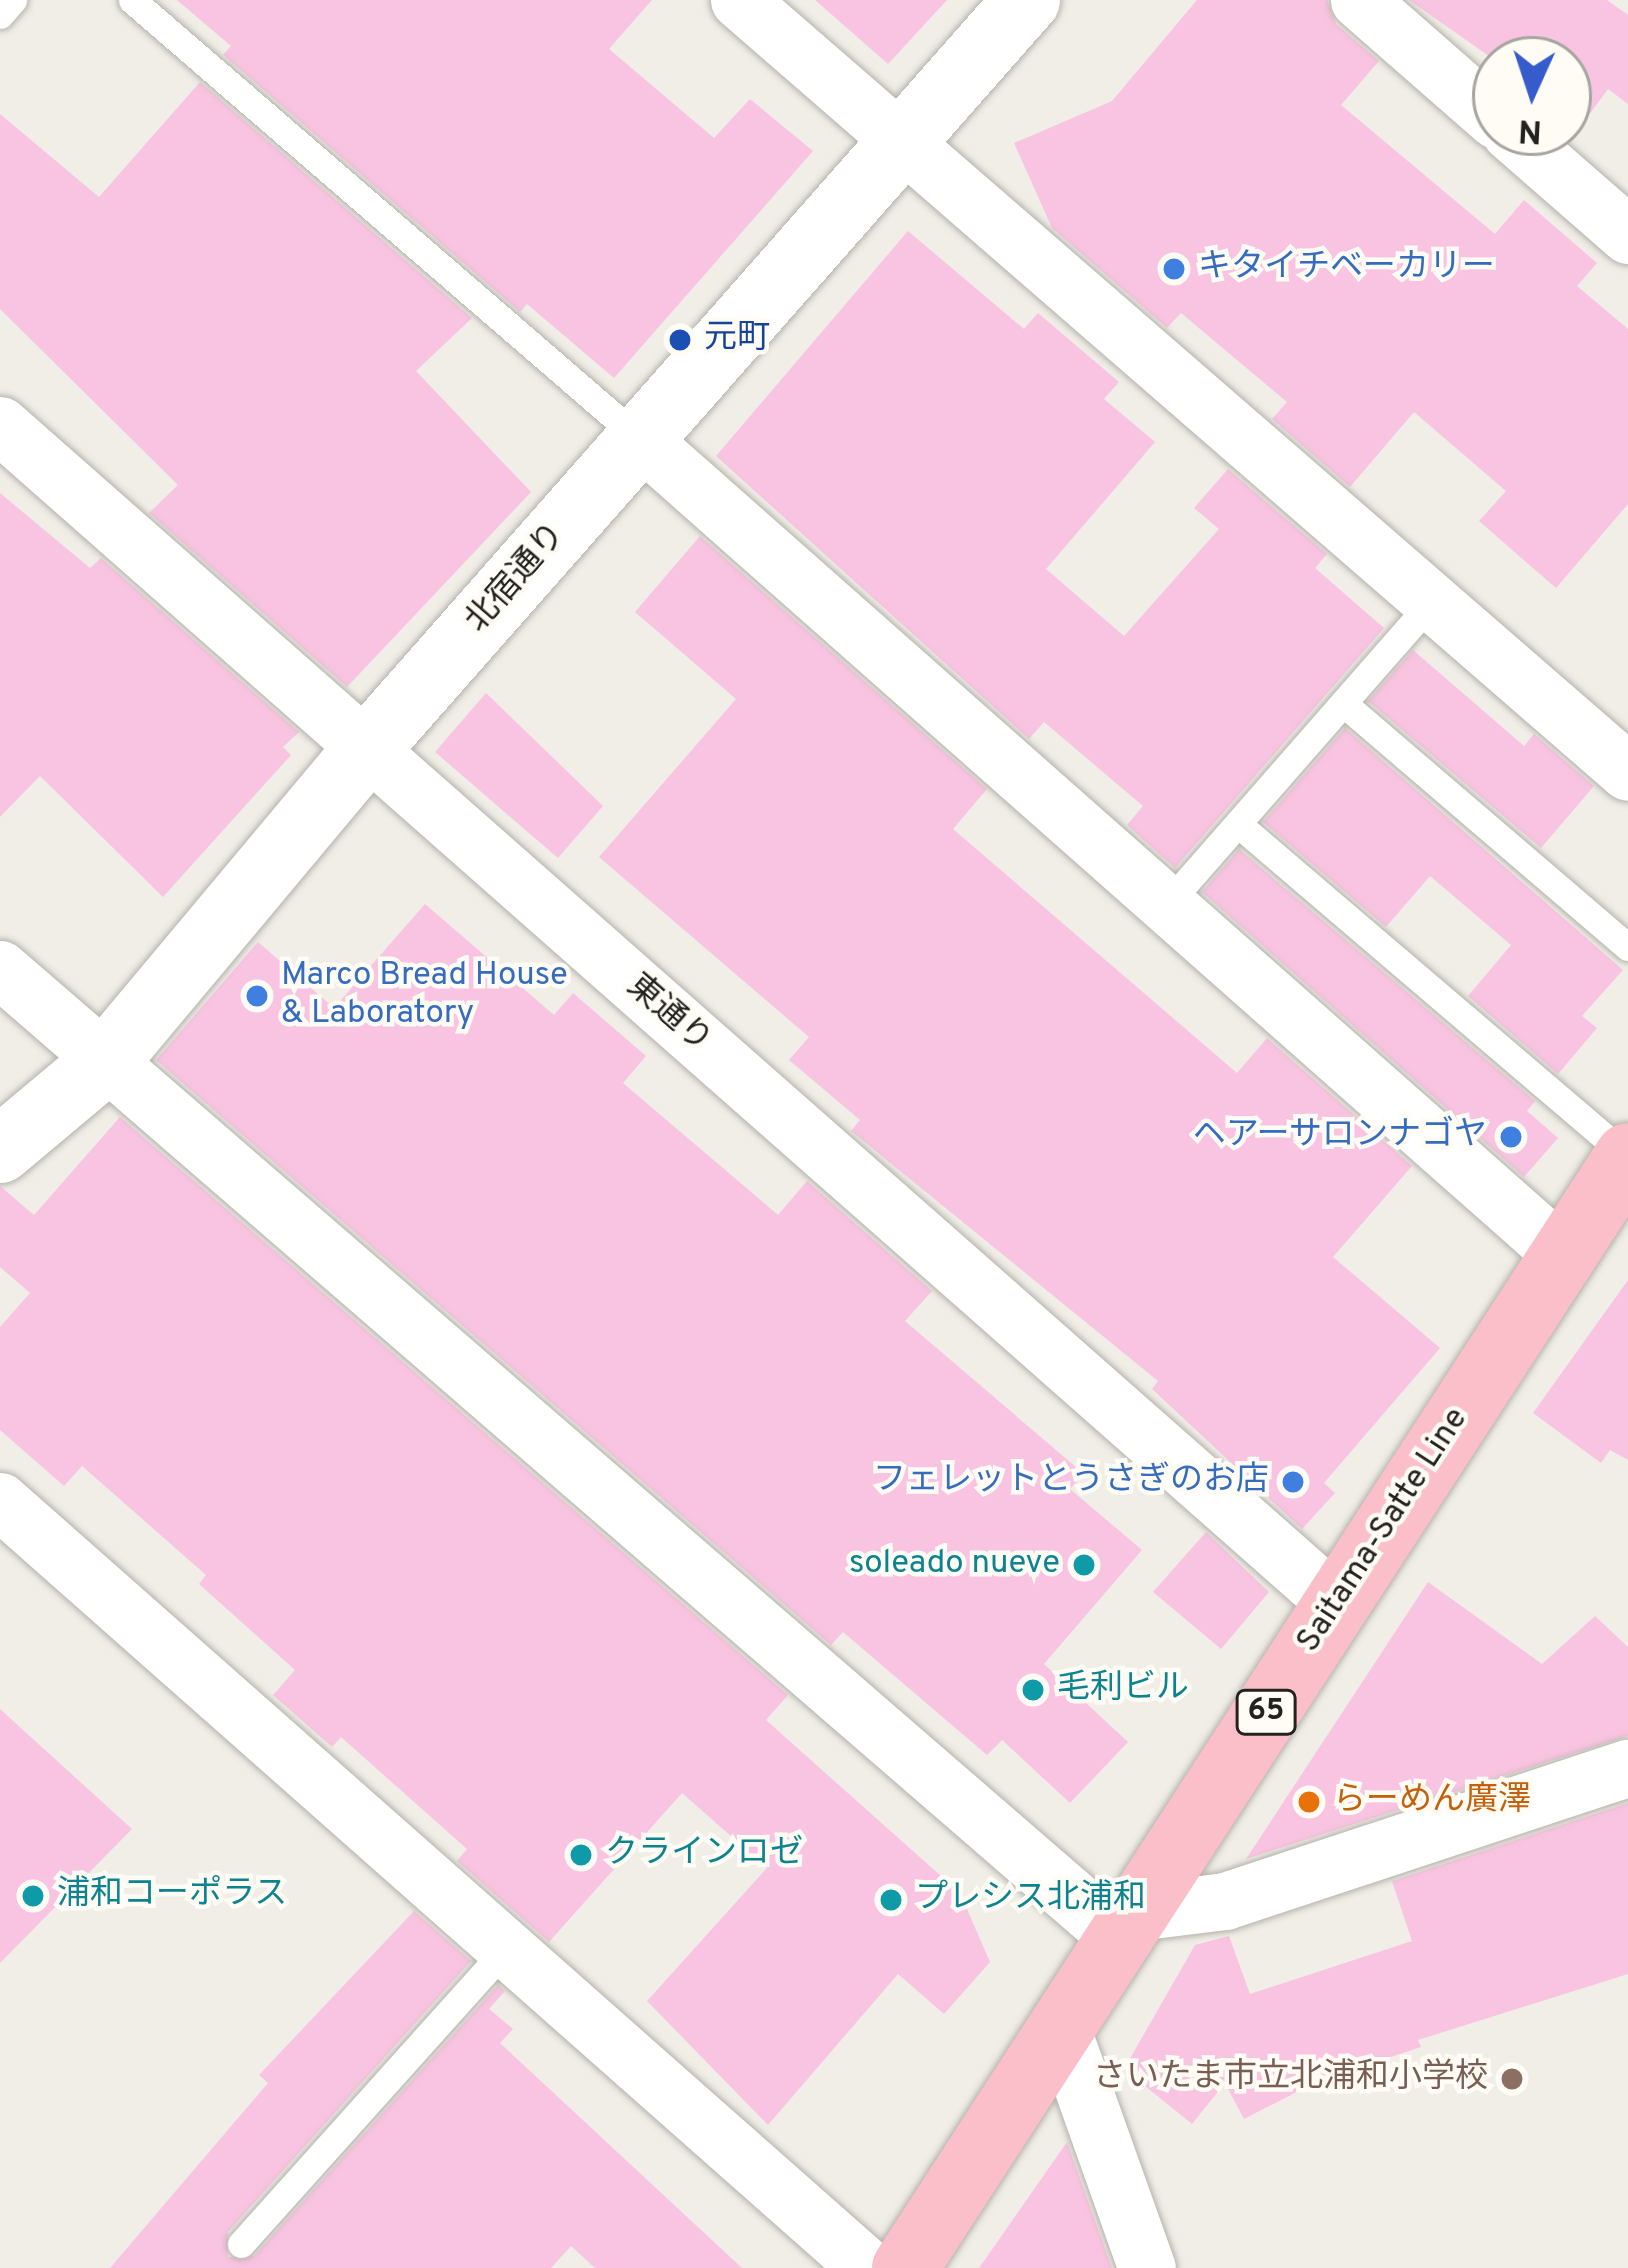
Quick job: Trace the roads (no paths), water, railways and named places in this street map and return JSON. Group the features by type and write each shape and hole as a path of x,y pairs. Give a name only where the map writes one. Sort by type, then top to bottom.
{"main road":[{"name":"Saitama-Satte Line","path":"905,2268 1628,1156"}],"street":[{"path":"739,0 1628,772"},
{"name":"北宿通り","path":"0,1150 106,1061 366,750 1027,0"},
{"path":"1359,0 1472,99"},
{"path":"1537,156 1628,235"},
{"name":"東通り","path":"0,425 1336,1603"},
{"path":"640,440 1564,1256"},
{"path":"0,969 1127,1925 1225,1901 1628,1768"},
{"path":"0,1501 868,2268"},
{"path":"1061,2027 1147,2268"}],"lane":[{"path":"0,15 13,0"},
{"path":"132,0 640,440"},
{"path":"1168,903 1433,599"},
{"path":"1343,703 1628,947"},
{"path":"1238,824 1628,1156"},
{"path":"241,2243 506,1949"}],"place":[{"name":"キタイチベーカリー","path":"1174,269"},
{"name":"元町","path":"680,340"},
{"name":"Marco Bread House & Laboratory","path":"257,996"},
{"name":"ヘアーサロンナゴヤ","path":"1511,1137"},
{"name":"フェレットとうさぎのお店","path":"1293,1482"},
{"name":"soleado nueve","path":"1084,1565"},
{"name":"毛利ビル","path":"1033,1690"},
{"name":"らーめん廣澤","path":"1309,1802"},
{"name":"クラインロゼ","path":"581,1855"},
{"name":"浦和コーポラス","path":"33,1896"},
{"name":"プレシス北浦和","path":"891,1900"},
{"name":"さいたま市立北浦和小学校","path":"1512,2079"}]}
